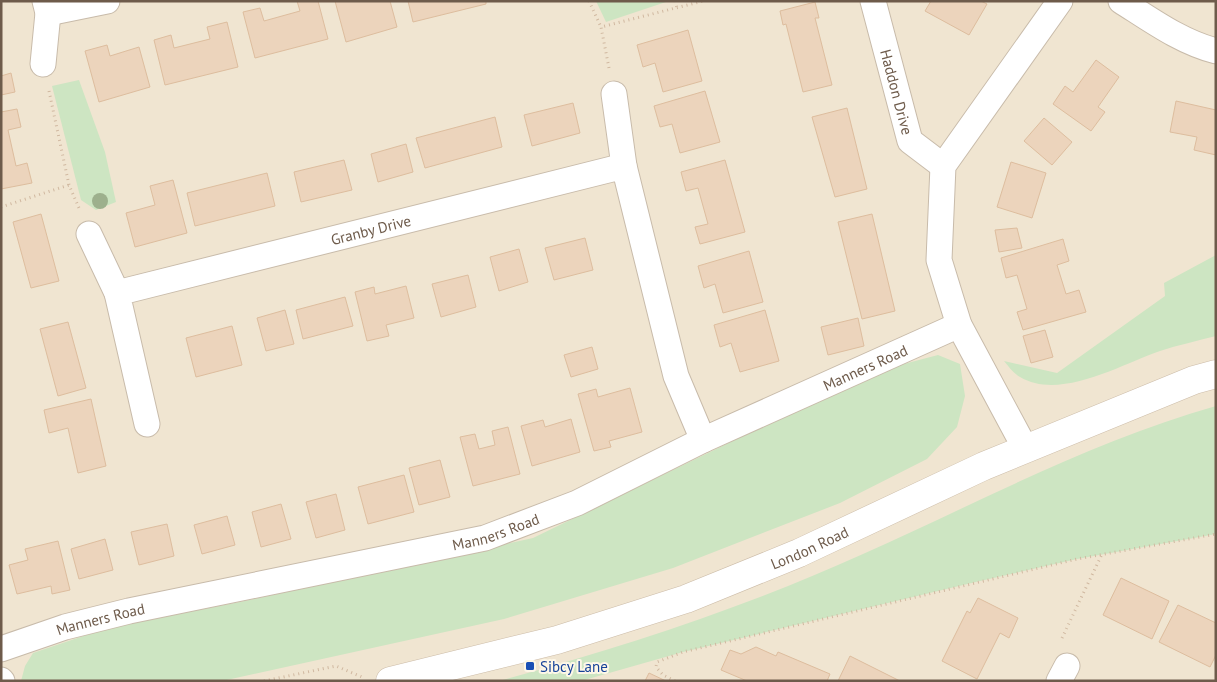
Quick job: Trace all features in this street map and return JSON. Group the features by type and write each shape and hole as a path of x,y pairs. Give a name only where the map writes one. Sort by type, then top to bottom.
{"main road":[{"name":"London Road","path":"390,681 558,640 686,599 799,553 1025,448 1194,380 1216,374"}],"street":[{"path":"43,64 47,7 107,1"},
{"name":"Haddon Drive","path":"873,1 910,141 943,166"},
{"path":"1025,448 959,325 938,260 943,166 1060,1"},
{"path":"1121,1 1163,28 1203,48 1216,51"},
{"path":"614,94 624,166 676,376 703,440"},
{"name":"Granby Drive","path":"117,293 624,166"},
{"path":"89,234 117,293 148,424"},
{"name":"Manners Road","path":"1,649 65,627 129,612 486,538 577,503 703,440 959,325"}],"path":[{"path":"589,1 601,27 614,94"},
{"path":"675,1 677,8"},
{"path":"601,27 703,1"},
{"path":"43,64 69,185 89,234"},
{"path":"1,207 69,185"},
{"path":"675,681 658,671 656,667 657,662 683,652 980,581 1102,554 1216,534"},
{"path":"1063,673 1058,646 1102,554"},
{"path":"264,681 336,666 370,681"}],"shaded area":[{"path":"1,1 1216,1 1216,681 1,681"}],"green space":[{"path":"596,1 669,1 606,22"},
{"path":"79,80 105,152 116,202 96,210 81,200 52,86"},
{"path":"1216,255 1216,336 1160,351 1091,378 1072,383 1053,385 1036,383 1018,376 1004,361 1057,373 1165,296 1164,283"},
{"path":"938,355 960,364 965,396 957,427 927,459 840,503 673,568 504,619 222,681 21,681 25,666 33,653 110,627 240,602 533,538 784,416 900,365"},
{"path":"1216,406 1216,534 1077,559 980,581 683,652 581,681 499,681 638,640 729,609 863,554 1081,454 1170,420"}],"building":[{"path":"297,1 318,1 328,39 255,58 243,12 260,8 264,21 300,11"},
{"path":"335,1 390,1 397,27 346,42"},
{"path":"408,1 486,1 486,4 413,22"},
{"path":"931,1 981,1 987,4 969,35 925,11"},
{"path":"815,2 819,18 815,18 832,85 803,92 786,24 783,25 780,11"},
{"path":"227,22 238,67 165,85 154,40 171,35 174,48 210,39 207,27"},
{"path":"688,30 702,81 663,92 655,63 643,67 637,45"},
{"path":"107,45 110,56 139,47 150,87 99,102 85,51"},
{"path":"1096,60 1119,77 1098,107 1105,112 1091,131 1053,104 1065,86 1073,92"},
{"path":"11,73 15,92 1,95 1,76"},
{"path":"705,91 720,142 680,153 672,124 660,127 654,106"},
{"path":"1176,101 1216,110 1216,155 1194,150 1197,137 1170,132"},
{"path":"573,103 580,133 532,146 524,115"},
{"path":"847,108 867,189 835,197 812,117"},
{"path":"17,109 21,127 8,130 16,166 27,163 32,183 1,189 1,112"},
{"path":"495,117 502,147 425,168 416,138"},
{"path":"1044,118 1072,142 1052,165 1024,141"},
{"path":"406,144 413,172 378,182 371,154"},
{"path":"344,160 352,190 301,202 294,172"},
{"path":"725,160 745,232 700,244 695,227 708,224 698,188 686,191 681,172"},
{"path":"1011,162 1046,173 1032,218 997,207"},
{"path":"267,173 275,206 195,226 187,193"},
{"path":"173,180 187,233 135,247 126,213 155,205 150,186"},
{"path":"41,214 59,281 31,288 13,222"},
{"path":"872,214 895,311 862,319 838,222"},
{"path":"1017,228 1022,248 999,252 995,230"},
{"path":"585,238 593,270 554,280 545,248"},
{"path":"1063,239 1069,261 1057,265 1066,294 1079,290 1086,312 1023,330 1017,312 1027,309 1017,275 1006,278 1001,258"},
{"path":"519,249 528,282 499,291 490,257"},
{"path":"749,251 763,302 723,313 715,284 704,288 698,266"},
{"path":"468,275 476,307 441,317 432,284"},
{"path":"406,286 414,318 386,325 389,336 367,341 355,292 374,287 375,294"},
{"path":"345,297 353,326 303,339 296,310"},
{"path":"285,310 294,344 266,351 257,318"},
{"path":"765,310 779,361 740,372 731,343 720,347 714,325"},
{"path":"858,318 864,346 828,355 821,327"},
{"path":"68,322 86,388 58,396 40,329"},
{"path":"232,326 242,365 196,377 186,338"},
{"path":"1045,330 1053,357 1031,363 1023,336"},
{"path":"592,347 598,369 571,377 564,355"},
{"path":"630,388 642,432 609,441 611,447 594,451 578,394 596,389 598,397"},
{"path":"91,399 106,466 78,473 68,428 49,433 44,410"},
{"path":"571,419 580,452 532,466 521,426 543,420 545,427"},
{"path":"508,427 520,474 473,486 460,437 475,434 479,449 495,445 492,431"},
{"path":"440,460 450,497 419,505 409,468"},
{"path":"404,475 414,512 368,524 358,487"},
{"path":"336,494 345,530 316,538 306,502"},
{"path":"281,504 291,539 261,547 252,512"},
{"path":"227,516 235,545 202,554 194,525"},
{"path":"167,524 174,556 139,565 131,532"},
{"path":"105,539 113,570 79,579 71,549"},
{"path":"58,541 70,590 52,594 51,586 17,594 9,565 28,560 25,549"},
{"path":"1121,578 1169,601 1152,639 1103,615"},
{"path":"978,598 1018,618 1009,638 1000,633 977,679 942,661 967,611 970,613"},
{"path":"1178,605 1216,623 1216,655 1210,667 1159,642"},
{"path":"756,647 776,656 778,652 830,674 827,681 747,681 721,670 730,650 741,654"},
{"path":"850,656 900,681 838,681"},
{"path":"649,673 666,681 645,681"}],"place":[{"name":"Sibcy Lane","path":"530,666"}]}
